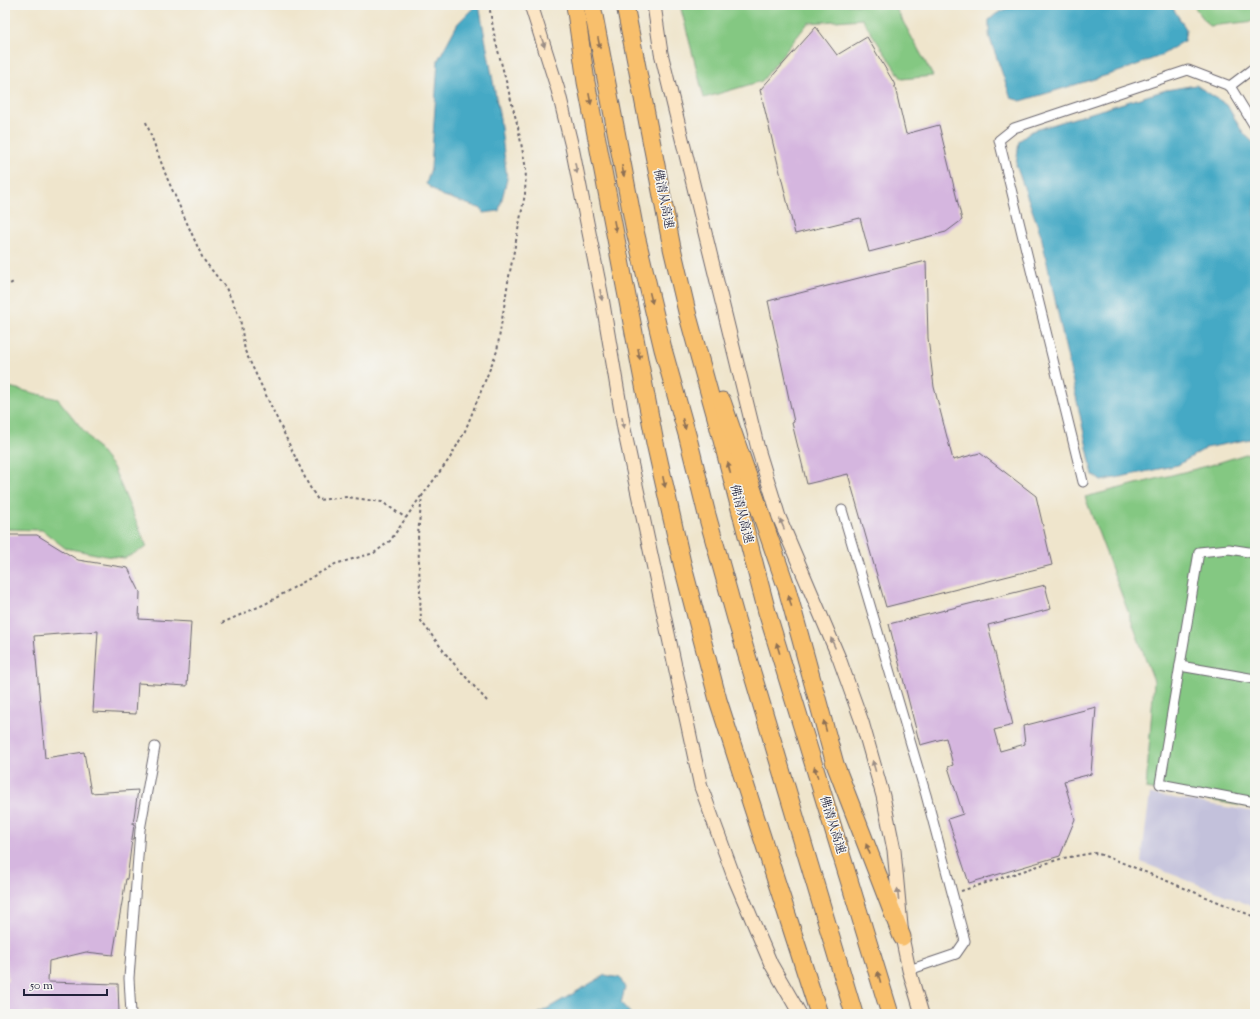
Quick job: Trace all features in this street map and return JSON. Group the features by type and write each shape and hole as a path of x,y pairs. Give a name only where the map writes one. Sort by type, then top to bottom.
{"highway":[{"path":"575,5 586,82 655,443 682,563 718,700 819,1014"},
{"path":"592,5 635,231 663,349 736,618 854,1014"},
{"name":"佛清从高速","path":"625,5 678,276 767,612 890,1014"},
{"path":"678,276 699,325 726,414 787,589 835,764 902,937"}],"main road":[{"path":"531,5 558,90 572,148 602,298 624,429 701,787 734,877 771,964 800,1014"},
{"path":"654,5 661,53 758,449 779,516 839,658 862,722 883,796 894,850 902,937 909,970 922,1014"}],"street":[{"path":"1230,86 1255,67"},
{"path":"1083,482 1000,140 1014,128 1188,70 1230,86 1255,127"},
{"path":"842,510 926,795 965,941 956,954 909,970"},
{"path":"1255,553 1229,549 1199,552 1160,784 1255,802"},
{"path":"1180,666 1255,679"},
{"path":"131,1014 129,978 140,830 156,747"}],"path":[{"path":"222,623 265,604 335,564 374,553 390,541 450,458 465,431 497,351 508,282 525,194 526,169 518,127 489,5"},
{"path":"146,122 167,178 203,259 226,288 240,318 245,351 308,484 318,500 347,497 382,502 406,518"},
{"path":"5,287 16,281"},
{"path":"422,496 418,534 421,621 449,658 487,701"},
{"path":"952,894 1064,858 1094,853 1128,865 1255,917"}],"shaded area":[{"path":"1150,794 1255,812 1255,907 1141,862"}],"green space":[{"path":"680,5 894,5 933,76 902,79 862,19 808,23 762,81 704,98"},
{"path":"1193,5 1255,5 1255,21 1209,26"},
{"path":"5,386 58,399 113,467 147,547 125,558 106,556 65,548 42,530 5,529"},
{"path":"1255,451 1255,808 1146,789 1154,681 1085,497 1211,465"}],"water":[{"path":"476,5 479,5 500,119 507,179 499,211 483,213 482,209 441,195 426,184 431,168 438,60 458,23"},
{"path":"1014,5 1171,5 1186,29 1184,41 1160,56 1121,71 1021,101 1011,98 989,36 989,20 996,14"},
{"path":"1196,85 1227,105 1243,133 1255,144 1255,438 1206,448 1178,465 1101,481 1093,475 1041,235 1016,165 1019,141 1032,131 1166,90"},
{"path":"605,975 620,978 625,988 621,1003 631,1014 538,1014"}],"building":[{"path":"816,27 837,55 867,37 894,83 906,134 939,125 962,220 946,232 869,252 860,218 795,234 760,90"},
{"path":"926,261 928,338 934,387 953,460 980,453 1036,496 1052,565 886,607 848,474 807,484 792,423 794,422 768,301"},
{"path":"5,535 37,535 78,560 128,568 140,592 139,619 191,622 187,686 138,683 136,714 93,712 98,631 34,636 45,758 84,752 91,793 138,790 127,879 113,955 86,952 49,961 48,982 118,984 119,1014 5,1014 5,981 8,981 5,943"},
{"path":"1045,585 1051,609 988,625 1013,725 994,730 1000,751 1025,744 1023,726 1096,707 1091,774 1064,781 1075,819 1060,856 969,883 948,819 963,814 948,767 953,765 946,738 920,745 889,624"}]}
